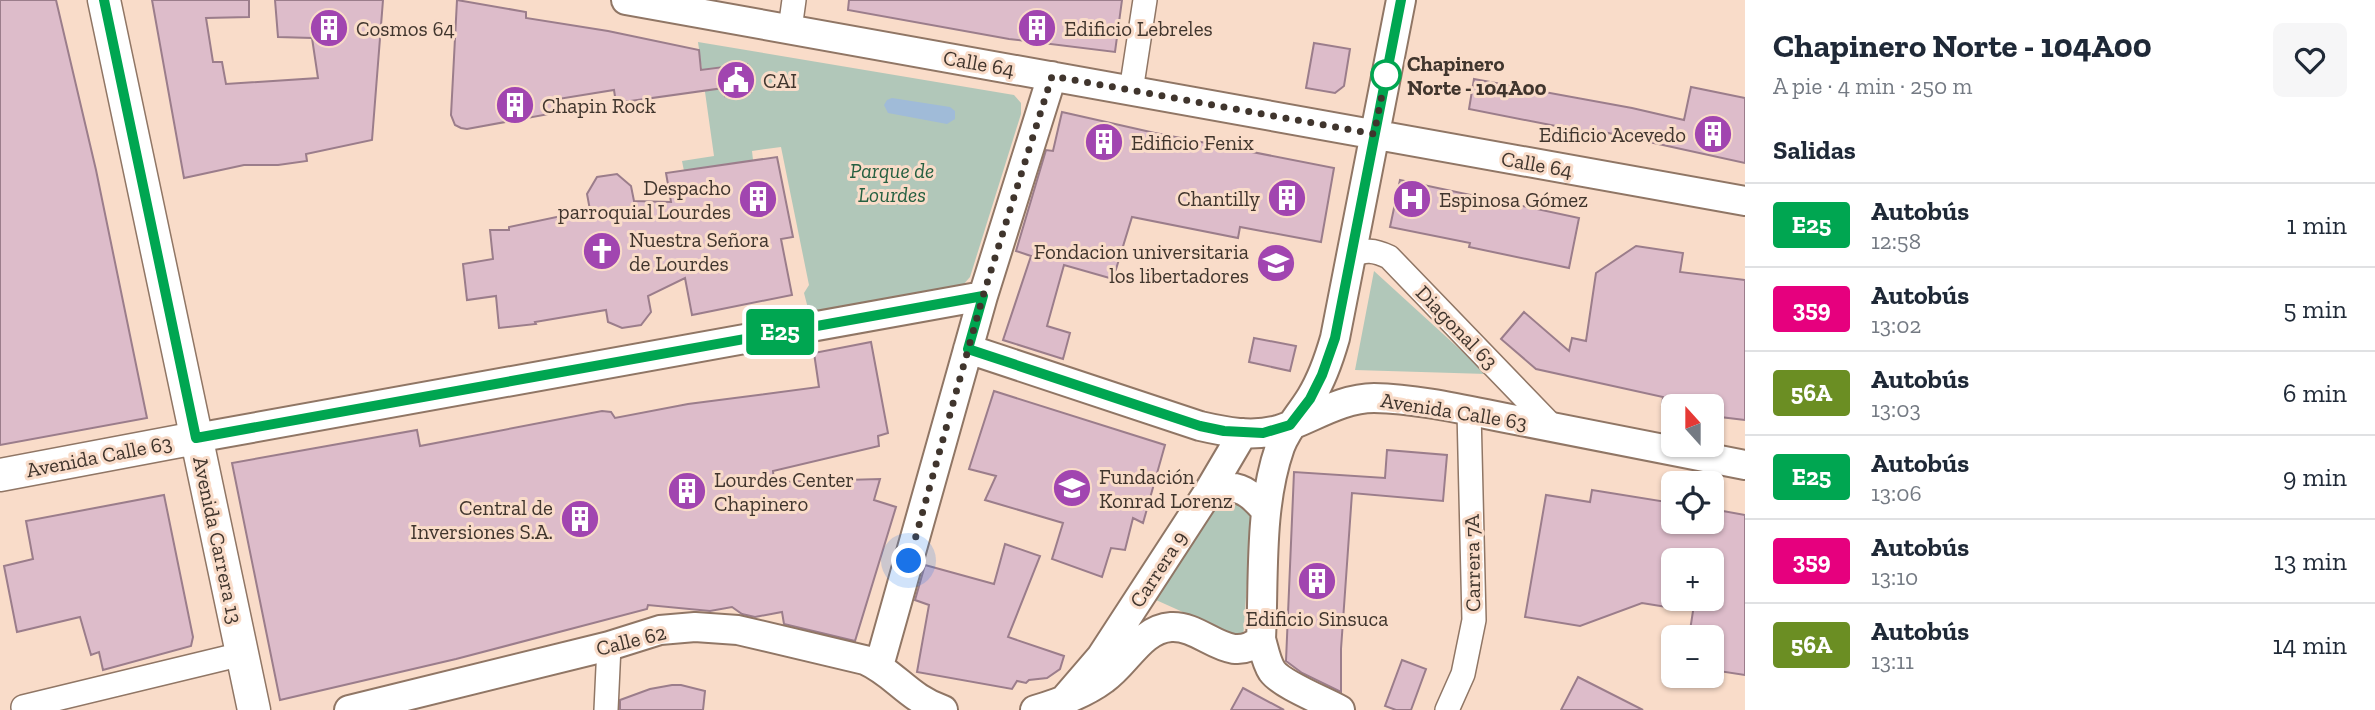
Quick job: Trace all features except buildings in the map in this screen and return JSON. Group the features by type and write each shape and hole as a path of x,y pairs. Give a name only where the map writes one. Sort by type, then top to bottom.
{"main road":[{"name":"Avenida Carrera 13","path":"104,0 254,710"},
{"name":"Avenida Calle 63","path":"0,475 196,438"}],"street":[{"name":"Calle 64","path":"626,0 1745,201"},
{"path":"790,29 794,0"},
{"path":"1131,91 1145,0"},
{"path":"1336,709 1281,680 1272,670 1261,639 1266,510 1280,447 1290,425 1310,399 1329,358 1401,0"},
{"path":"879,666 983,296 1052,76"},
{"name":"Diagonal 63","path":"1351,256 1361,251 1374,250 1389,257 1553,427"},
{"name":"Avenida Calle 63","path":"196,438 983,296"},
{"name":"Avenida Calle 63","path":"968,349 1200,426 1243,433 1263,433 1290,425 1347,402 1370,398 1392,399 1469,411 1745,465"},
{"name":"Carrera 7A","path":"1447,710 1464,674 1474,620 1469,411"},
{"name":"Carrera 9","path":"1064,700 1101,657 1207,494 1243,433"},
{"path":"1207,494 1220,488 1233,487 1246,491 1266,510"},
{"name":"Calle 62","path":"349,710 609,646 660,630 695,627 727,629 847,656 879,666 907,701 943,710"},
{"path":"1035,710 1064,700 1108,677 1143,640 1157,631 1170,627 1182,628 1232,649 1253,646 1261,639"},
{"path":"607,710 609,646"},
{"path":"23,708 242,654"}],"green space":[{"name":"Parque de Lourdes","path":"698,42 1014,95 1021,103 1021,114 970,277 963,285 955,290 810,316 804,293 809,285 781,147 752,151 753,160 684,171 682,161 714,156"},
{"path":"1374,271 1487,374 1355,370"},
{"path":"1234,494 1252,513 1243,639 1156,600 1218,502"}],"water":[{"path":"892,98 950,107 955,111 955,119 947,124 888,113 884,105"}],"bus line":[{"name":"E25","path":"104,0 196,438 983,296 968,349 1200,426 1243,433 1278,430 1290,425 1310,399 1335,338 1401,0"}],"place":[{"name":"Cosmos 64","path":"329,28"},
{"name":"Edificio Lebreles","path":"1037,28"},
{"name":"Chapinero Norte - 104A00","path":"1386,75"},
{"name":"CAI","path":"736,80"},
{"name":"Chapin Rock","path":"515,105"},
{"name":"Edificio Acevedo","path":"1713,134"},
{"name":"Edificio Fenix","path":"1104,142"},
{"name":"Chantilly","path":"1287,198"},
{"name":"Despacho parroquial Lourdes","path":"758,199"},
{"name":"Espinosa Gómez","path":"1412,199"},
{"name":"Nuestra Señora de Lourdes","path":"602,251"},
{"name":"Fondacion universitaria los libertadores","path":"1276,263"},
{"name":"Fundación Konrad Lorenz","path":"1072,488"},
{"name":"Lourdes Center Chapinero","path":"687,491"},
{"name":"Central de Inversiones S.A.","path":"580,519"},
{"name":"Edificio Sinsuca","path":"1317,581"}],"route":[{"path":"909,561 983,296 1052,76 1374,134 1386,75"}]}
